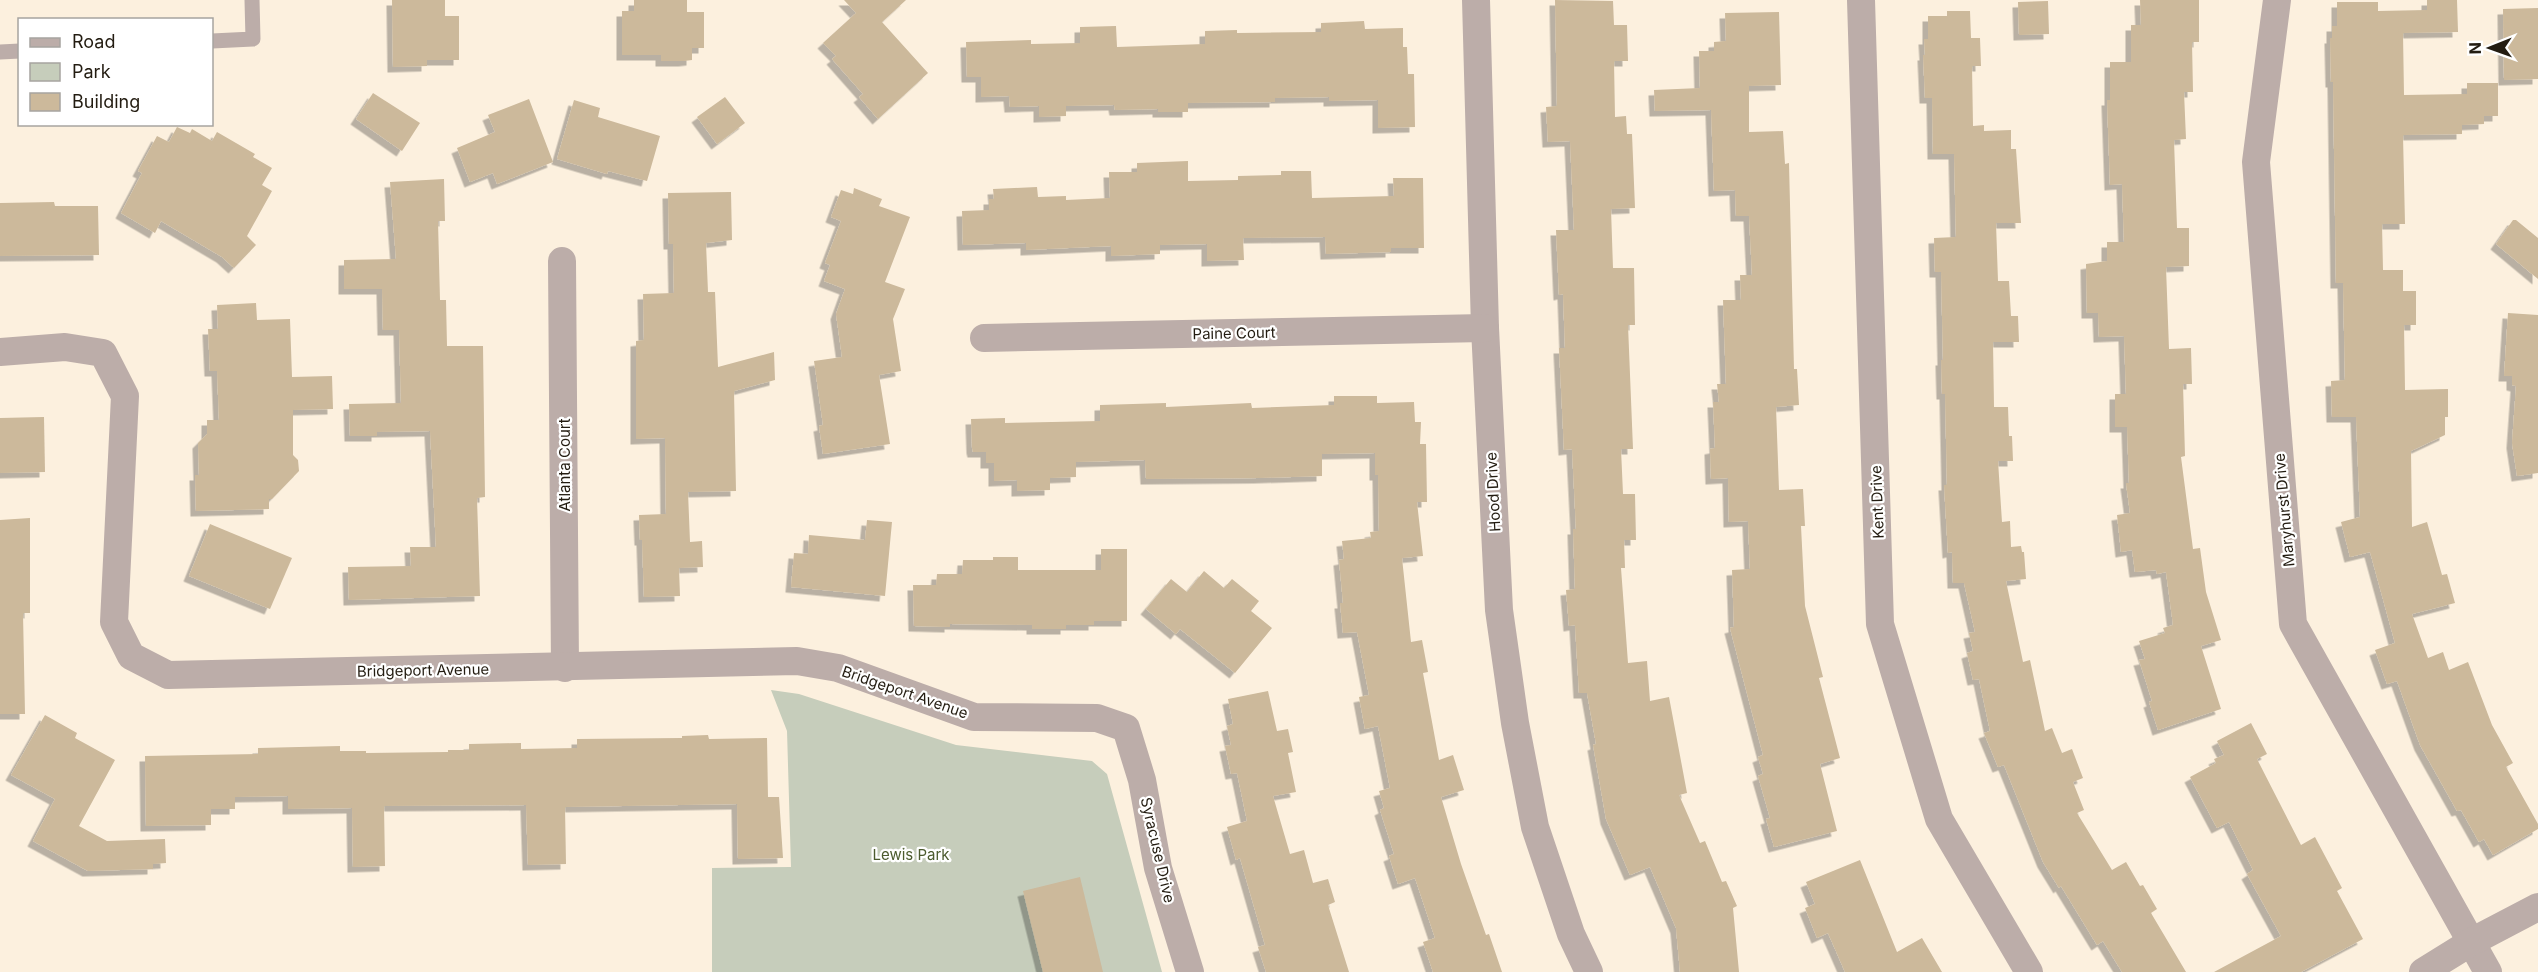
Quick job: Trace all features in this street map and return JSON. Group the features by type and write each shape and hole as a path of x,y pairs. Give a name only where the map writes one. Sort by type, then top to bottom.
{"street":[{"name":"Hood Drive","path":"1476,0 1485,328 1499,610 1515,723 1535,826 1571,934 1589,972"},
{"name":"Kent Drive","path":"1861,0 1880,624 1939,819 2029,972"},
{"name":"Maryhurst Drive","path":"2277,0 2256,162 2293,624 2473,941 2488,972"},
{"name":"Atlanta Court","path":"562,261 565,668"},
{"name":"Paine Court","path":"984,338 1485,328"},
{"name":"Bridgeport Avenue","path":"0,352 65,347 103,353 126,396 114,622 131,656 168,675 565,668 797,661 838,668 974,717 1097,718 1126,728"},
{"name":"Syracuse Drive","path":"1126,728 1142,780 1158,868 1190,972"},
{"path":"2423,972 2473,941 2538,907"}],"lane":[{"path":"213,41 253,39 252,0"},
{"path":"0,52 18,51"}],"green space":[{"name":"Lewis Park","path":"771,690 799,694 956,745 1092,761 1107,774 1162,972 712,972 712,868 791,867 787,731"}],"building":[{"path":"392,0 445,0 445,16 459,16 459,60 427,60 427,66 393,67"},
{"path":"634,0 687,0 687,12 704,12 704,48 692,48 692,60 684,61 661,61 661,55 622,55 622,11 634,11"},
{"path":"844,0 906,0 882,22 928,73 878,119 859,97 863,94 832,59 836,56 823,43 856,13"},
{"path":"1555,0 1613,1 1614,25 1627,25 1628,61 1614,61 1615,117 1626,116 1627,134 1632,134 1635,208 1611,209 1613,268 1634,268 1635,325 1628,325 1633,449 1621,449 1623,494 1635,494 1636,540 1624,540 1625,568 1621,568 1628,663 1647,661 1650,701 1669,697 1687,793 1679,795 1700,843 1705,841 1722,882 1726,881 1737,906 1733,908 1739,972 1680,972 1676,928 1650,867 1630,875 1606,819 1593,745 1596,744 1587,693 1579,693 1575,625 1569,626 1566,590 1575,589 1573,529 1576,529 1572,449 1564,450 1559,348 1565,348 1563,294 1559,295 1556,230 1574,230 1570,141 1548,142 1546,107 1557,106"},
{"path":"2140,0 2199,0 2199,42 2192,42 2193,92 2184,92 2186,139 2174,140 2177,228 2189,228 2189,266 2166,267 2169,349 2191,348 2192,384 2183,384 2185,456 2181,457 2193,549 2200,548 2206,592 2221,640 2201,646 2221,709 2158,730 2149,702 2152,701 2139,660 2145,659 2139,641 2165,633 2163,628 2173,625 2166,572 2157,574 2156,570 2135,572 2132,550 2121,552 2117,515 2130,513 2126,483 2129,483 2127,427 2115,427 2115,394 2126,394 2124,336 2099,337 2098,313 2087,313 2086,264 2107,261 2107,242 2124,242 2122,184 2110,185 2107,100 2110,100 2110,62 2131,62 2131,25 2141,25"},
{"path":"2427,0 2457,0 2458,32 2403,33 2404,95 2467,94 2467,83 2498,83 2498,116 2484,116 2484,124 2462,125 2462,134 2403,135 2405,224 2382,224 2383,270 2403,270 2403,291 2416,291 2416,325 2404,325 2405,390 2448,389 2448,417 2445,417 2445,435 2411,451 2412,527 2427,522 2442,575 2447,574 2455,603 2412,614 2428,658 2443,652 2449,670 2468,662 2492,725 2513,763 2506,767 2538,824 2538,829 2493,855 2484,839 2479,842 2461,810 2457,811 2420,745 2397,681 2387,684 2375,650 2395,643 2370,552 2350,557 2341,522 2360,517 2356,417 2332,417 2331,381 2345,380 2343,283 2336,283 2333,82 2331,82 2330,38 2332,38 2332,26 2337,26 2337,2 2378,2 2378,11 2427,10"},
{"path":"2048,1 2049,34 2019,35 2018,2"},
{"path":"2538,8 2538,79 2504,80 2503,9"},
{"path":"1947,11 1970,11 1971,38 1980,38 1981,66 1972,66 1973,126 1984,125 1984,131 2011,130 2011,149 2016,149 2021,223 1996,223 1998,281 2009,281 2011,316 2018,316 2019,342 1993,342 1994,407 2008,407 2009,436 2012,436 2013,461 1998,461 2002,522 2010,521 2011,547 2021,546 2024,552 2026,579 2006,581 2023,662 2030,660 2045,731 2052,728 2062,753 2072,749 2083,778 2073,782 2084,810 2077,813 2112,870 2126,862 2140,886 2143,885 2157,909 2151,913 2186,972 2122,972 2103,941 2097,945 2061,886 2059,888 2043,862 2004,765 1998,767 1984,733 1990,731 1979,679 1973,680 1967,653 1973,651 1969,633 1975,632 1964,583 1953,583 1952,552 1948,553 1944,485 1947,485 1945,394 1942,394 1941,360 1943,360 1941,272 1935,272 1934,238 1956,237 1954,154 1933,154 1932,98 1925,98 1923,55 1925,55 1924,39 1928,39 1928,16 1947,16"},
{"path":"1779,12 1781,85 1749,86 1749,132 1783,131 1785,164 1789,163 1794,369 1797,369 1799,405 1776,407 1779,490 1803,489 1805,526 1801,526 1805,606 1823,677 1819,678 1840,758 1820,764 1837,831 1774,847 1766,819 1770,818 1758,776 1763,774 1758,757 1763,755 1730,628 1734,627 1732,570 1750,569 1748,521 1729,522 1728,478 1711,479 1710,449 1715,448 1713,402 1719,402 1717,384 1726,384 1723,300 1741,300 1740,275 1752,275 1749,216 1736,216 1735,190 1714,191 1711,110 1655,111 1654,90 1700,88 1699,51 1714,51 1714,42 1726,41 1725,13"},
{"path":"1364,21 1365,29 1403,28 1403,47 1407,47 1408,74 1414,74 1415,127 1378,128 1378,100 1329,101 1329,97 1275,98 1275,102 1188,103 1188,112 1158,112 1158,109 1115,110 1114,105 1066,106 1066,116 1039,117 1039,106 1010,107 1009,96 981,97 981,77 967,77 966,42 1031,40 1031,44 1080,43 1080,27 1116,26 1117,47 1205,44 1205,31 1321,32 1321,23"},
{"path":"373,93 420,123 402,151 356,119"},
{"path":"725,97 745,123 717,144 697,117"},
{"path":"529,99 553,162 497,184 493,173 470,182 457,148 495,132 488,115"},
{"path":"574,100 600,108 598,117 660,136 647,181 608,171 607,174 557,159"},
{"path":"177,127 190,133 192,129 212,141 217,132 255,154 253,157 272,168 262,185 272,191 247,236 256,245 234,268 222,257 161,221 155,233 121,213 142,173 138,171 157,136 169,142"},
{"path":"1188,161 1188,181 1238,180 1238,176 1281,175 1281,171 1311,171 1312,198 1394,196 1393,178 1423,178 1424,248 1391,248 1391,252 1326,254 1325,237 1243,238 1244,260 1207,261 1207,244 1160,245 1160,254 1111,256 1111,246 1026,250 1026,243 963,245 962,211 989,210 989,199 994,199 993,189 1037,187 1038,197 1066,196 1066,200 1110,198 1109,172 1137,172 1137,163"},
{"path":"444,179 445,221 438,221 440,300 446,300 447,346 483,346 485,497 477,498 480,596 349,600 348,567 411,566 410,547 436,547 430,431 377,432 377,436 350,436 349,404 401,403 399,330 383,330 382,289 344,289 344,260 396,259 390,182"},
{"path":"854,188 882,199 879,206 910,217 885,282 905,289 893,319 901,371 879,375 890,444 823,454 819,426 823,425 814,361 842,357 836,314 845,289 824,281 830,265 825,263 841,221 831,217 841,190 853,194"},
{"path":"731,192 732,240 706,243 708,292 715,292 718,367 774,352 775,380 734,391 736,491 688,492 690,542 702,541 703,567 679,568 680,596 644,597 639,515 666,514 665,438 636,439 636,341 644,340 643,294 674,293 673,244 669,244 668,193"},
{"path":"54,202 55,206 98,206 99,255 0,256 0,203"},
{"path":"2513,220 2538,238 2538,279 2496,244"},
{"path":"256,303 257,320 290,319 292,377 332,376 333,409 293,410 293,455 298,460 299,471 272,499 269,499 269,509 196,511 195,475 199,475 198,443 207,434 207,420 219,420 217,371 210,371 208,329 218,329 217,305"},
{"path":"2508,313 2538,315 2538,473 2517,476 2512,443 2516,386 2512,385 2512,376 2504,376"},
{"path":"1334,396 1377,396 1377,403 1414,402 1415,422 1421,422 1420,444 1426,444 1427,502 1417,502 1423,556 1402,558 1411,642 1422,640 1428,672 1423,673 1439,760 1453,755 1464,790 1441,797 1461,864 1486,935 1489,934 1502,972 1433,972 1423,942 1435,938 1415,878 1398,884 1389,856 1394,854 1380,810 1384,808 1379,791 1390,788 1378,726 1365,729 1359,697 1369,695 1357,632 1343,633 1340,603 1343,603 1339,560 1344,559 1342,541 1371,538 1370,532 1379,531 1378,475 1375,475 1375,453 1322,454 1322,476 1259,478 1146,479 1145,460 1076,462 1076,477 1050,478 1050,490 1017,491 1017,480 994,481 994,463 986,463 986,452 973,452 972,448 971,419 1005,418 1005,423 1100,421 1100,405 1166,403 1166,407 1251,403 1252,408 1334,405"},
{"path":"44,417 45,472 0,473 0,418"},
{"path":"30,518 30,613 23,613 25,714 0,714 0,520"},
{"path":"867,520 892,522 885,596 791,587 794,553 808,554 809,535 865,540"},
{"path":"210,524 292,558 270,609 189,576"},
{"path":"1101,549 1127,549 1127,621 1094,621 1094,625 1066,625 1066,629 1032,629 1032,625 914,626 913,585 936,585 937,574 962,574 963,560 1018,557 1018,570 1101,570"},
{"path":"1204,571 1224,588 1232,579 1259,601 1251,611 1272,628 1235,673 1180,629 1176,634 1146,609 1171,579 1187,592"},
{"path":"1268,691 1277,731 1288,729 1293,752 1288,753 1296,792 1273,796 1290,854 1304,850 1313,883 1328,879 1335,902 1328,905 1349,972 1266,972 1258,947 1265,945 1240,858 1236,860 1227,827 1247,821 1237,773 1231,774 1225,746 1231,745 1227,726 1233,724 1228,699"},
{"path":"45,715 77,733 75,738 115,760 79,826 107,841 165,839 166,863 153,864 153,869 88,871 33,841 55,799 11,775"},
{"path":"2251,723 2267,754 2257,759 2301,845 2315,837 2342,888 2337,891 2363,939 2301,972 2214,972 2281,936 2247,874 2253,870 2229,822 2217,828 2190,777 2216,763 2214,759 2224,755 2217,741"},
{"path":"708,735 709,739 767,738 768,797 779,797 783,858 738,859 737,804 565,807 566,864 528,865 526,805 384,806 385,866 353,867 352,808 288,809 288,796 235,797 235,809 211,809 211,825 146,826 145,756 258,754 258,748 340,746 340,751 366,751 366,753 448,752 448,750 469,750 469,744 521,743 521,749 577,748 577,739 682,738 682,736"},
{"path":"1860,860 1897,952 1922,938 1942,972 1845,972 1828,933 1817,938 1805,908 1815,904 1806,882"},
{"path":"1080,877 1103,972 1043,972 1023,891"}]}
